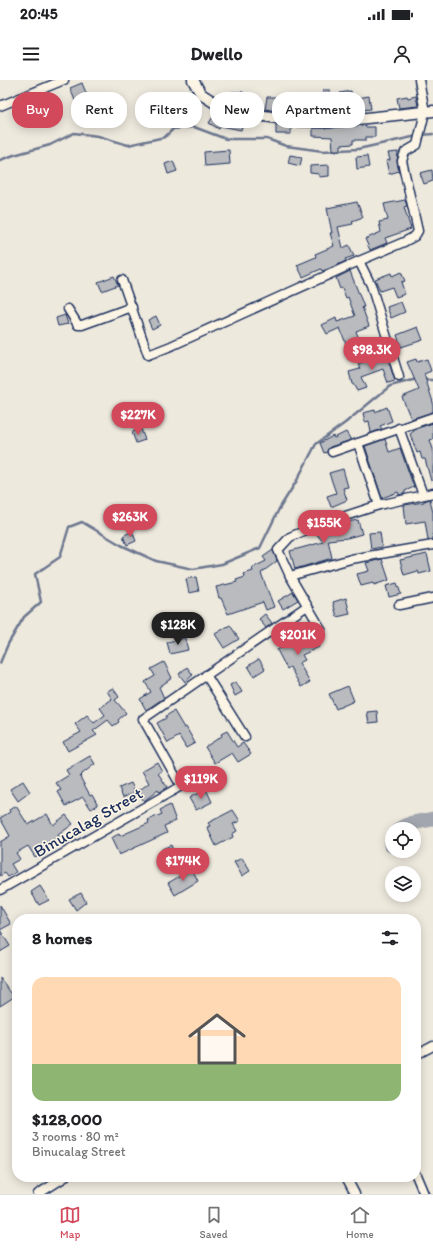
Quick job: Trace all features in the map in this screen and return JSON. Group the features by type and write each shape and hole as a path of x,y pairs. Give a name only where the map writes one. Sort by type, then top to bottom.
{"street":[{"path":"0,106 64,80"},
{"path":"193,80 201,94 226,110 297,121 329,122 429,111"},
{"path":"122,280 148,355 178,343 415,236 418,231 402,161 405,152 417,145 421,128 429,111 419,80"},
{"path":"359,261 371,285 399,377"},
{"path":"68,309 78,325 82,326 132,307"},
{"path":"332,452 433,417"},
{"path":"399,428 423,495"},
{"path":"358,443 380,505"},
{"path":"321,629 290,576 278,550 290,537 318,525 380,505 433,493"},
{"path":"290,576 351,559 433,545"},
{"path":"399,605 433,598"},
{"name":"Binucalag Street","path":"0,890 181,786 143,719 307,606"},
{"path":"206,676 245,737"},
{"path":"421,1052 433,1046"},
{"path":"38,1194 57,1182"},
{"path":"349,1182 355,1194"},
{"path":"419,1182 424,1194"}],"building":[{"path":"82,83 86,92 72,92 70,88"},
{"path":"323,90 330,90 330,92 323,92"},
{"path":"369,96 371,109 365,110 365,97"},
{"path":"407,96 408,98 416,96 418,106 399,108 397,98"},
{"path":"267,97 272,97 272,110 265,109"},
{"path":"375,127 375,137 366,137 366,140 353,140 353,144 341,145 341,150 333,150 332,137 313,136 313,128"},
{"path":"231,128 242,128 241,130"},
{"path":"276,128 291,128 291,134 276,134"},
{"path":"229,150 230,164 205,166 204,152"},
{"path":"398,152 397,162 399,171 389,174 386,161 390,160 388,153"},
{"path":"290,155 302,157 300,166 288,163"},
{"path":"367,156 369,167 357,169 356,157"},
{"path":"173,161 177,171 168,174 165,164"},
{"path":"329,165 329,176 319,177 319,174 310,173 310,166"},
{"path":"432,170 433,181 424,184 420,173"},
{"path":"405,200 407,206 404,207 411,229 385,238 387,243 370,250 365,239 381,232 379,222 388,220 384,204"},
{"path":"357,202 363,217 352,221 353,224 338,227 343,248 349,245 354,256 345,259 346,261 328,269 322,271 321,269 303,277 297,265 316,257 315,254 334,246 330,233 332,233 327,208"},
{"path":"350,271 364,307 362,307 369,326 356,331 359,339 346,344 340,328 327,334 322,325 336,318 337,322 355,316 348,297 346,298 342,288 340,289 336,278"},
{"path":"401,272 405,281 401,282 405,294 396,297 392,287 380,291 375,279 391,273 392,276"},
{"path":"114,276 118,285 102,291 98,282"},
{"path":"401,302 405,312 391,318 387,307"},
{"path":"65,315 68,324 58,326 56,318"},
{"path":"156,316 160,325 152,329 148,320"},
{"path":"418,327 423,340 401,347 397,335"},
{"path":"386,353 395,381 388,383 383,369 361,377 366,388 357,391 352,384 349,372 360,369 358,364"},
{"path":"416,359 417,362 427,359 431,371 424,374 433,402 433,412 411,419 402,397 419,390 407,362"},
{"path":"387,407 392,421 380,426 382,429 371,433 369,421 365,422 363,413 375,410 375,412"},
{"path":"433,423 433,439 430,440 433,449 433,480 431,481 425,459 422,459 420,452 417,453 410,434 415,429"},
{"path":"141,429 145,440 136,443 132,432"},
{"path":"346,432 351,440 330,447 327,452 324,453 320,443 333,436 334,438"},
{"path":"385,439 389,452 400,448 414,487 405,491 405,493 399,495 398,492 382,498 365,446"},
{"path":"343,469 348,487 343,488 347,500 331,507 327,496 336,493 329,473"},
{"path":"430,499 433,513 433,540 428,540 425,521 406,524 404,505 424,502"},
{"path":"358,520 362,534 347,538 328,540 332,558 295,569 290,551 323,542 315,532 342,523"},
{"path":"132,531 136,541 127,545 123,536"},
{"path":"380,532 382,547 371,549 369,533"},
{"path":"273,550 277,561 261,573 274,607 266,610 263,602 228,614 221,598 219,598 216,587 237,582 236,580 245,577 244,574 253,571 252,568 266,561 263,557"},
{"path":"427,554 431,571 419,574 418,571 404,575 400,560"},
{"path":"382,559 389,580 374,585 373,583 361,586 357,574 369,571 366,563"},
{"path":"196,577 199,591 189,593 186,579"},
{"path":"397,583 401,594 389,597 386,586"},
{"path":"293,592 298,600 283,609 278,601"},
{"path":"346,598 350,614 337,617 333,602"},
{"path":"265,614 272,623 266,628 259,619"},
{"path":"230,625 239,639 224,648 215,634"},
{"path":"310,631 319,647 302,655 305,660 299,663 310,682 301,687 290,667 287,669 277,650"},
{"path":"185,638 188,650 170,654 167,642"},
{"path":"259,659 265,669 254,676 248,666"},
{"path":"164,662 172,678 159,687 164,698 146,710 140,699 151,692 145,682 155,676 151,669"},
{"path":"187,667 193,675 185,682 179,674"},
{"path":"236,682 242,692 235,696 230,685"},
{"path":"348,686 354,701 336,709 329,694"},
{"path":"113,688 119,697 115,700 126,713 118,720 119,722 113,726 108,720 93,731 97,735 68,751 63,742 81,732 75,724 87,715 94,723 105,715 100,708 112,699 107,691"},
{"path":"174,711 184,728 186,727 195,743 186,748 179,736 168,743 157,723"},
{"path":"377,711 378,722 369,723 367,712"},
{"path":"227,731 237,747 243,743 251,754 238,762 232,753 215,763 205,747"},
{"path":"90,756 95,764 80,777 90,795 92,794 98,805 91,809 83,797 66,806 58,792 61,790 56,783 69,775 66,770"},
{"path":"157,762 162,771 158,773 167,787 159,792 158,790 144,801 137,792 149,783 142,771"},
{"path":"23,781 30,792 18,801 10,789"},
{"path":"131,783 135,792 123,797 119,788"},
{"path":"206,789 212,802 196,810 189,798"},
{"path":"170,805 176,821 164,826 167,833 119,855 111,838 119,834 120,836 149,823 148,820 162,814 160,810"},
{"path":"16,806 28,825 47,814 53,825 66,815 73,824 58,835 60,839 41,850 43,852 35,857 28,846 16,853 20,859 11,864 16,872 8,877 5,873 0,876 0,842 10,836 0,818"},
{"path":"233,810 240,821 233,824 237,831 232,834 233,837 216,846 207,827 210,826 208,823"},
{"path":"171,845 175,856 167,860 162,849"},
{"path":"242,858 250,871 242,876 234,862"},
{"path":"192,869 198,881 175,895 168,883"},
{"path":"40,886 49,900 39,905 31,892"},
{"path":"81,893 86,902 76,910 69,899"},
{"path":"0,905 11,924 0,930"},
{"path":"0,930 10,946 0,952"},
{"path":"0,978 12,994 12,998 0,1006"}],"waterway":[{"path":"0,160 50,145 74,133 98,136 128,145 165,137 173,129 194,127 226,139 267,139 286,146 323,151 358,149 417,136"},
{"path":"422,135 433,134"},
{"path":"0,663 8,644 24,617 41,602 35,574 60,557 69,527 82,522 121,545 156,561 193,569 222,564 260,548 279,509 296,482 316,444 345,423 390,386 417,379"},
{"path":"424,380 433,380"},
{"path":"417,822 433,819"}]}
